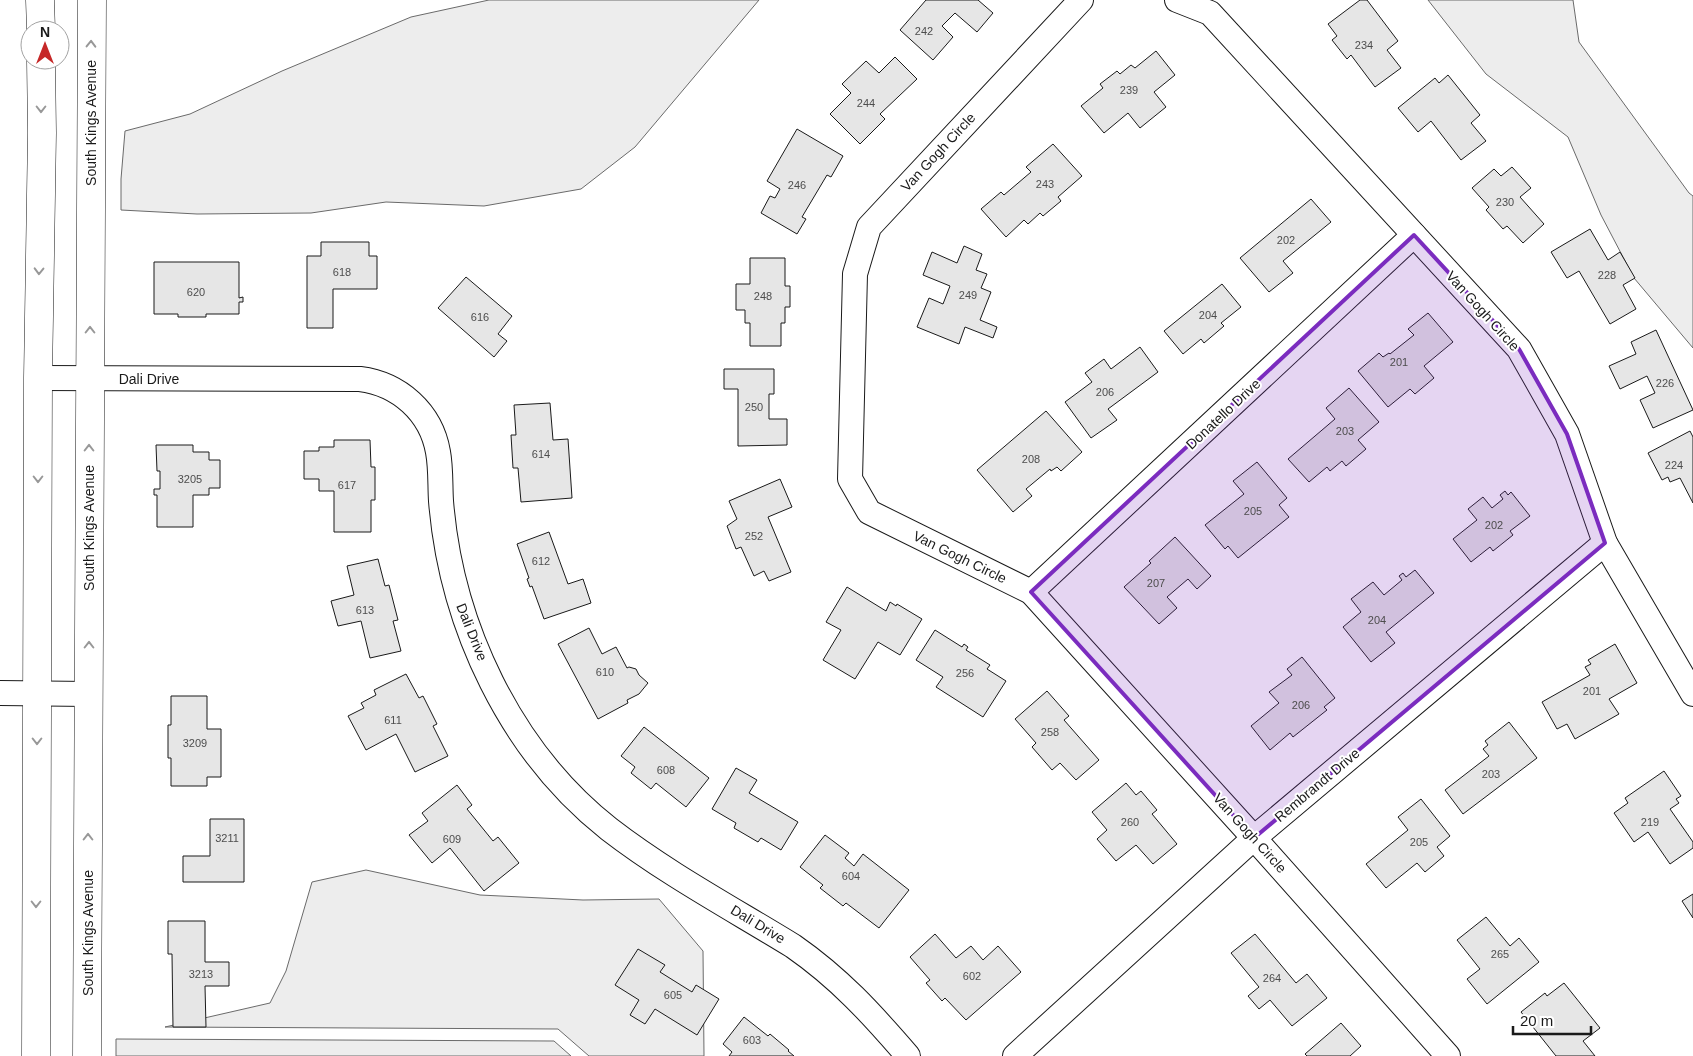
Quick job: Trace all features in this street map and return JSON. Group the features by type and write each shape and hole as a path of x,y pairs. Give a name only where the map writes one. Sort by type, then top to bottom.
{"main road":[{"path":"40,0 41,20"},
{"name":"South Kings Avenue","path":"88,1056 89,378 92,0"},
{"path":"36,1056 38,378 42,133 41,70"}],"street":[{"name":"Van Gogh Circle","path":"1081,0 869,227 854,274 850,479 869,512 1031,592 1448,1056"},
{"name":"Van Gogh Circle","path":"1177,0 1210,13 1519,349 1567,434 1605,543 1693,694"},
{"name":"Donatello Drive","path":"1031,592 1414,235"},
{"name":"Dali Drive","path":"38,378 360,379 396,390 419,412 430,427 437,446 440,464 441,501 449,558 456,590 466,623 503,702 521,734 556,778 584,807 622,838 663,866 816,962 853,994 908,1056"},
{"name":"Rembrandt Drive","path":"1014,1056 1254,838 1605,543"},
{"path":"0,693 89,694"}],"highlighted area":[{"path":"1414,235 1519,349 1567,434 1605,543 1254,838 1031,592"}],"shaded area":[{"path":"489,0 759,0 635,147 581,189 484,206 386,202 311,213 197,214 121,210 121,179 125,131 190,114 282,71 411,17"},
{"path":"1428,0 1573,0 1579,42 1693,196 1693,348 1634,278 1601,215 1568,137 1486,74"},
{"path":"366,870 480,895 583,900 659,899 703,951 704,1056 589,1056 558,1029 165,1027 270,1003 286,971 312,882"},
{"path":"116,1039 554,1041 571,1056 116,1056"}],"building":[{"path":"926,0 978,0 993,13 977,32 955,13 942,26 953,37 933,60 900,30"},
{"path":"1360,0 1367,0 1398,41 1387,50 1401,68 1375,87 1351,55 1347,59 1332,40 1337,36 1328,24"},
{"path":"1156,51 1175,75 1154,92 1166,107 1140,128 1128,113 1104,133 1081,106 1103,88 1100,84 1117,71 1120,74 1131,65 1135,68"},
{"path":"895,57 917,79 880,114 885,119 860,144 830,114 851,93 842,84 866,61 879,73"},
{"path":"1448,75 1480,115 1471,123 1486,141 1461,160 1431,121 1418,132 1398,108 1435,78 1439,83"},
{"path":"797,129 843,156 831,177 827,175 802,217 806,219 797,234 761,213 770,196 775,198 780,189 767,181"},
{"path":"1053,144 1082,176 1058,197 1061,201 1043,216 1040,213 1028,224 1024,220 1006,237 981,209 1001,192 1004,195 1031,172 1026,167"},
{"path":"1512,167 1531,188 1520,197 1544,224 1523,243 1507,226 1503,229 1486,210 1489,207 1472,188 1494,169 1501,176"},
{"path":"1311,199 1331,222 1283,261 1293,273 1269,292 1240,258"},
{"path":"1590,229 1608,260 1620,252 1635,278 1623,285 1636,309 1610,324 1579,271 1567,278 1551,252"},
{"path":"321,242 369,242 369,256 377,256 377,289 333,289 333,328 307,328 307,256 321,256"},
{"path":"964,246 982,254 976,270 987,274 981,288 991,292 980,320 997,327 993,338 965,327 959,344 917,327 929,298 943,304 950,286 923,275 932,252 957,263"},
{"path":"750,258 785,258 785,286 790,286 790,307 785,307 785,323 781,323 781,346 750,346 750,323 745,323 745,310 736,310 736,284 750,284"},
{"path":"154,262 239,262 239,298 243,297 243,302 239,302 239,314 206,314 206,317 178,317 178,314 154,314"},
{"path":"466,277 512,316 498,334 507,341 494,357 438,308"},
{"path":"1222,284 1241,307 1221,323 1224,326 1204,343 1201,339 1183,354 1164,331"},
{"path":"1428,313 1453,342 1424,366 1434,378 1415,394 1410,389 1388,407 1358,371 1379,353 1383,357 1390,354 1414,335 1408,329"},
{"path":"1656,330 1693,410 1653,428 1640,400 1655,393 1647,376 1620,389 1609,366 1636,354 1631,342"},
{"path":"1140,347 1158,372 1108,409 1117,420 1091,438 1065,402 1092,382 1085,373 1104,359 1111,369"},
{"path":"724,369 774,369 774,394 769,394 769,419 787,419 787,445 738,446 738,389 724,389"},
{"path":"1349,388 1379,422 1358,440 1366,449 1346,466 1342,461 1330,471 1327,467 1309,482 1288,459 1335,419 1326,408"},
{"path":"550,403 553,440 568,439 572,498 521,502 518,468 513,468 511,435 516,435 514,405"},
{"path":"1046,411 1082,452 1061,471 1057,467 1051,471 1050,469 1026,489 1032,496 1013,512 977,470"},
{"path":"1690,431 1693,437 1693,503 1680,478 1670,482 1668,477 1662,480 1648,453"},
{"path":"334,440 370,440 371,467 375,467 375,500 371,500 371,532 334,532 334,491 319,491 319,479 304,479 304,451 319,451 319,447 334,447"},
{"path":"156,445 193,445 193,452 209,452 209,460 220,460 220,488 209,488 209,495 193,495 193,527 157,527 157,495 154,495 154,489 160,489 160,471 157,471"},
{"path":"1257,462 1287,498 1279,505 1289,517 1238,558 1228,546 1225,549 1205,525 1244,494 1233,481"},
{"path":"780,479 792,507 768,517 791,572 769,581 764,571 754,576 741,547 736,549 727,526 737,519 729,501"},
{"path":"1505,491 1508,495 1511,492 1530,516 1510,531 1513,535 1493,551 1490,547 1471,562 1453,539 1477,520 1468,509 1483,497 1492,508 1503,499 1500,495"},
{"path":"549,532 568,584 583,579 591,603 544,619 532,586 530,587 527,579 529,578 517,544"},
{"path":"1175,537 1211,576 1197,589 1188,579 1167,597 1177,608 1159,624 1124,587 1151,563 1149,561"},
{"path":"378,559 385,586 389,585 398,620 393,621 401,651 370,658 361,621 338,626 331,601 354,595 347,566"},
{"path":"1415,570 1434,593 1386,632 1395,643 1371,662 1343,627 1361,612 1351,599 1373,582 1384,595 1402,580 1399,576 1403,573 1406,577"},
{"path":"847,587 886,611 890,602 896,606 897,604 922,619 900,655 878,642 855,679 823,660 841,630 826,622"},
{"path":"589,628 602,654 616,647 627,668 636,669 639,675 648,683 639,694 627,700 628,703 598,719 558,644"},
{"path":"935,630 962,647 964,644 968,647 966,650 990,665 987,669 1006,681 983,717 936,687 943,677 916,660"},
{"path":"1615,644 1637,683 1609,699 1619,714 1575,739 1567,724 1557,729 1542,702 1590,675 1585,667 1591,664 1588,660"},
{"path":"1302,657 1335,698 1324,707 1327,710 1293,737 1290,733 1270,750 1251,726 1279,703 1269,692 1292,675 1287,669"},
{"path":"406,674 419,698 423,696 437,724 433,726 448,756 415,772 396,734 366,750 348,716 364,708 361,703 376,695 374,690"},
{"path":"1047,691 1069,716 1064,720 1099,760 1076,780 1060,763 1052,770 1032,747 1036,743 1015,719"},
{"path":"171,696 207,696 207,729 221,729 221,777 207,777 207,786 171,786 171,758 168,758 168,725 171,725"},
{"path":"1509,722 1537,758 1463,814 1445,790 1489,756 1483,749 1488,745 1485,741"},
{"path":"644,727 709,778 686,807 656,783 651,789 631,773 635,767 621,756"},
{"path":"736,768 757,780 749,793 798,822 781,850 761,838 758,842 734,828 736,823 712,809"},
{"path":"1664,771 1681,796 1676,799 1679,803 1670,809 1693,842 1693,848 1670,864 1648,832 1634,842 1614,813 1628,803 1625,798"},
{"path":"1126,783 1136,795 1141,791 1157,810 1152,814 1177,844 1153,864 1136,845 1116,861 1097,839 1107,830 1092,812"},
{"path":"457,785 472,805 467,809 493,841 498,837 519,863 484,891 450,848 432,863 409,835 428,821 422,813"},
{"path":"1421,799 1450,836 1437,847 1444,856 1425,872 1417,863 1386,888 1366,864 1408,830 1398,817"},
{"path":"210,819 244,819 244,882 183,882 183,856 210,856"},
{"path":"825,835 849,853 845,858 854,866 863,854 909,890 879,928 846,903 843,906 820,888 823,885 800,867"},
{"path":"1693,894 1693,918 1682,901"},
{"path":"1486,917 1510,946 1519,938 1539,962 1487,1004 1467,979 1480,969 1457,940"},
{"path":"168,921 205,921 205,962 229,962 229,986 205,986 206,1027 173,1027 172,954 168,954"},
{"path":"935,934 956,958 971,946 983,960 998,946 1021,972 966,1020 945,998 942,1001 926,983 930,980 910,957"},
{"path":"1255,934 1296,983 1307,974 1327,998 1292,1026 1270,1000 1259,1009 1248,996 1259,987 1231,953"},
{"path":"638,949 665,965 660,972 692,992 696,985 719,999 697,1035 655,1009 645,1024 630,1015 639,1000 615,985"},
{"path":"1564,983 1600,1028 1583,1041 1595,1056 1556,1056 1521,1012 1545,993 1547,996"},
{"path":"744,1017 768,1036 770,1034 794,1056 729,1056 732,1052 723,1044"},
{"path":"1341,1023 1361,1046 1350,1056 1307,1056 1305,1054"}]}
